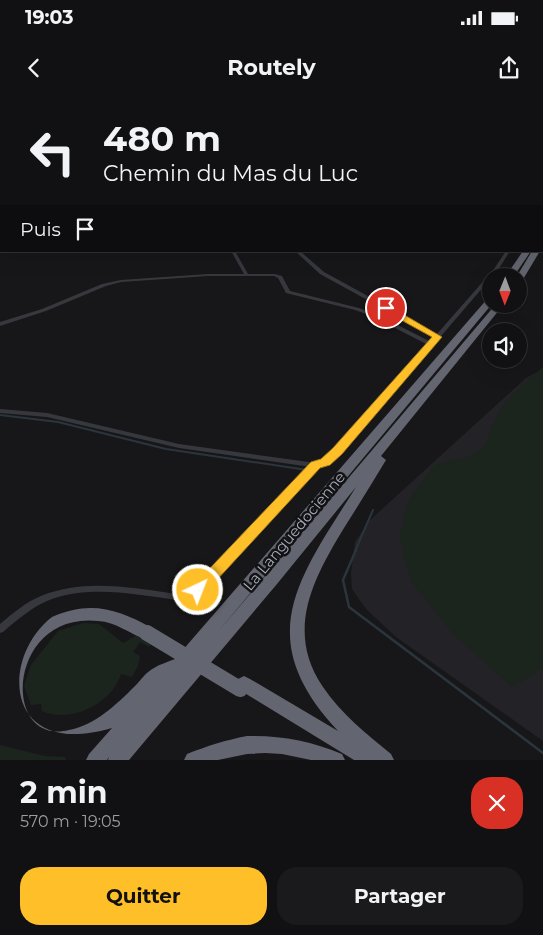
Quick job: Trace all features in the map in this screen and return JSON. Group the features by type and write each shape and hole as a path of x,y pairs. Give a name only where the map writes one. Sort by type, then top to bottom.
{"highway":[{"path":"515,268 526,252"},
{"path":"526,268 535,252"},
{"name":"La Languedocienne","path":"95,760 180,664 482,311"},
{"name":"La Languedocienne","path":"117,760 230,630 493,313"},
{"path":"385,760 340,722 316,693 302,664 296,626 300,603 313,569 383,456 387,442"},
{"path":"0,670 12,649 28,632 50,618 68,610 100,608 125,616 358,760"},
{"path":"148,630 121,620 95,614 76,615 66,618 40,631 18,651 6,678 3,697 5,707 14,724 23,731 48,740 67,739 84,735 120,712 160,673 180,664"},
{"path":"242,687 371,760"},
{"path":"193,760 221,749 269,743 299,747 336,760"}],"street":[{"path":"234,252 246,274"},
{"path":"298,252 322,273 438,337"},
{"path":"0,411 47,415 179,446 316,465 326,462 496,270 507,252"},
{"path":"0,324 44,310 104,285 121,281 246,274 280,277 288,292 357,309 376,316 431,344"},
{"path":"0,630 31,604 68,590 101,587 178,597 193,594 316,465"}],"shaded area":[{"path":"543,367 543,668 512,687 454,635 411,581 400,536 411,496 433,467 446,461 471,456 484,447 496,417 507,400"},
{"path":"543,369 543,741 396,637 366,609 352,589 351,573 355,542 369,521 526,378"},
{"path":"83,623 99,624 123,643 139,634 153,641 149,647 140,642 133,652 140,656 138,666 132,677 121,674 109,694 89,709 65,715 42,711 41,704 31,705 24,686 31,665 58,631"},
{"path":"0,745 45,756 65,757 66,760 0,760"}],"waterway":[{"path":"0,415 58,422 166,449 307,470"},
{"path":"355,551 373,510"},
{"path":"356,550 343,580 349,607 543,753"}],"route":[{"path":"198,590 316,465 326,462 337,451 438,337 386,308"}]}
